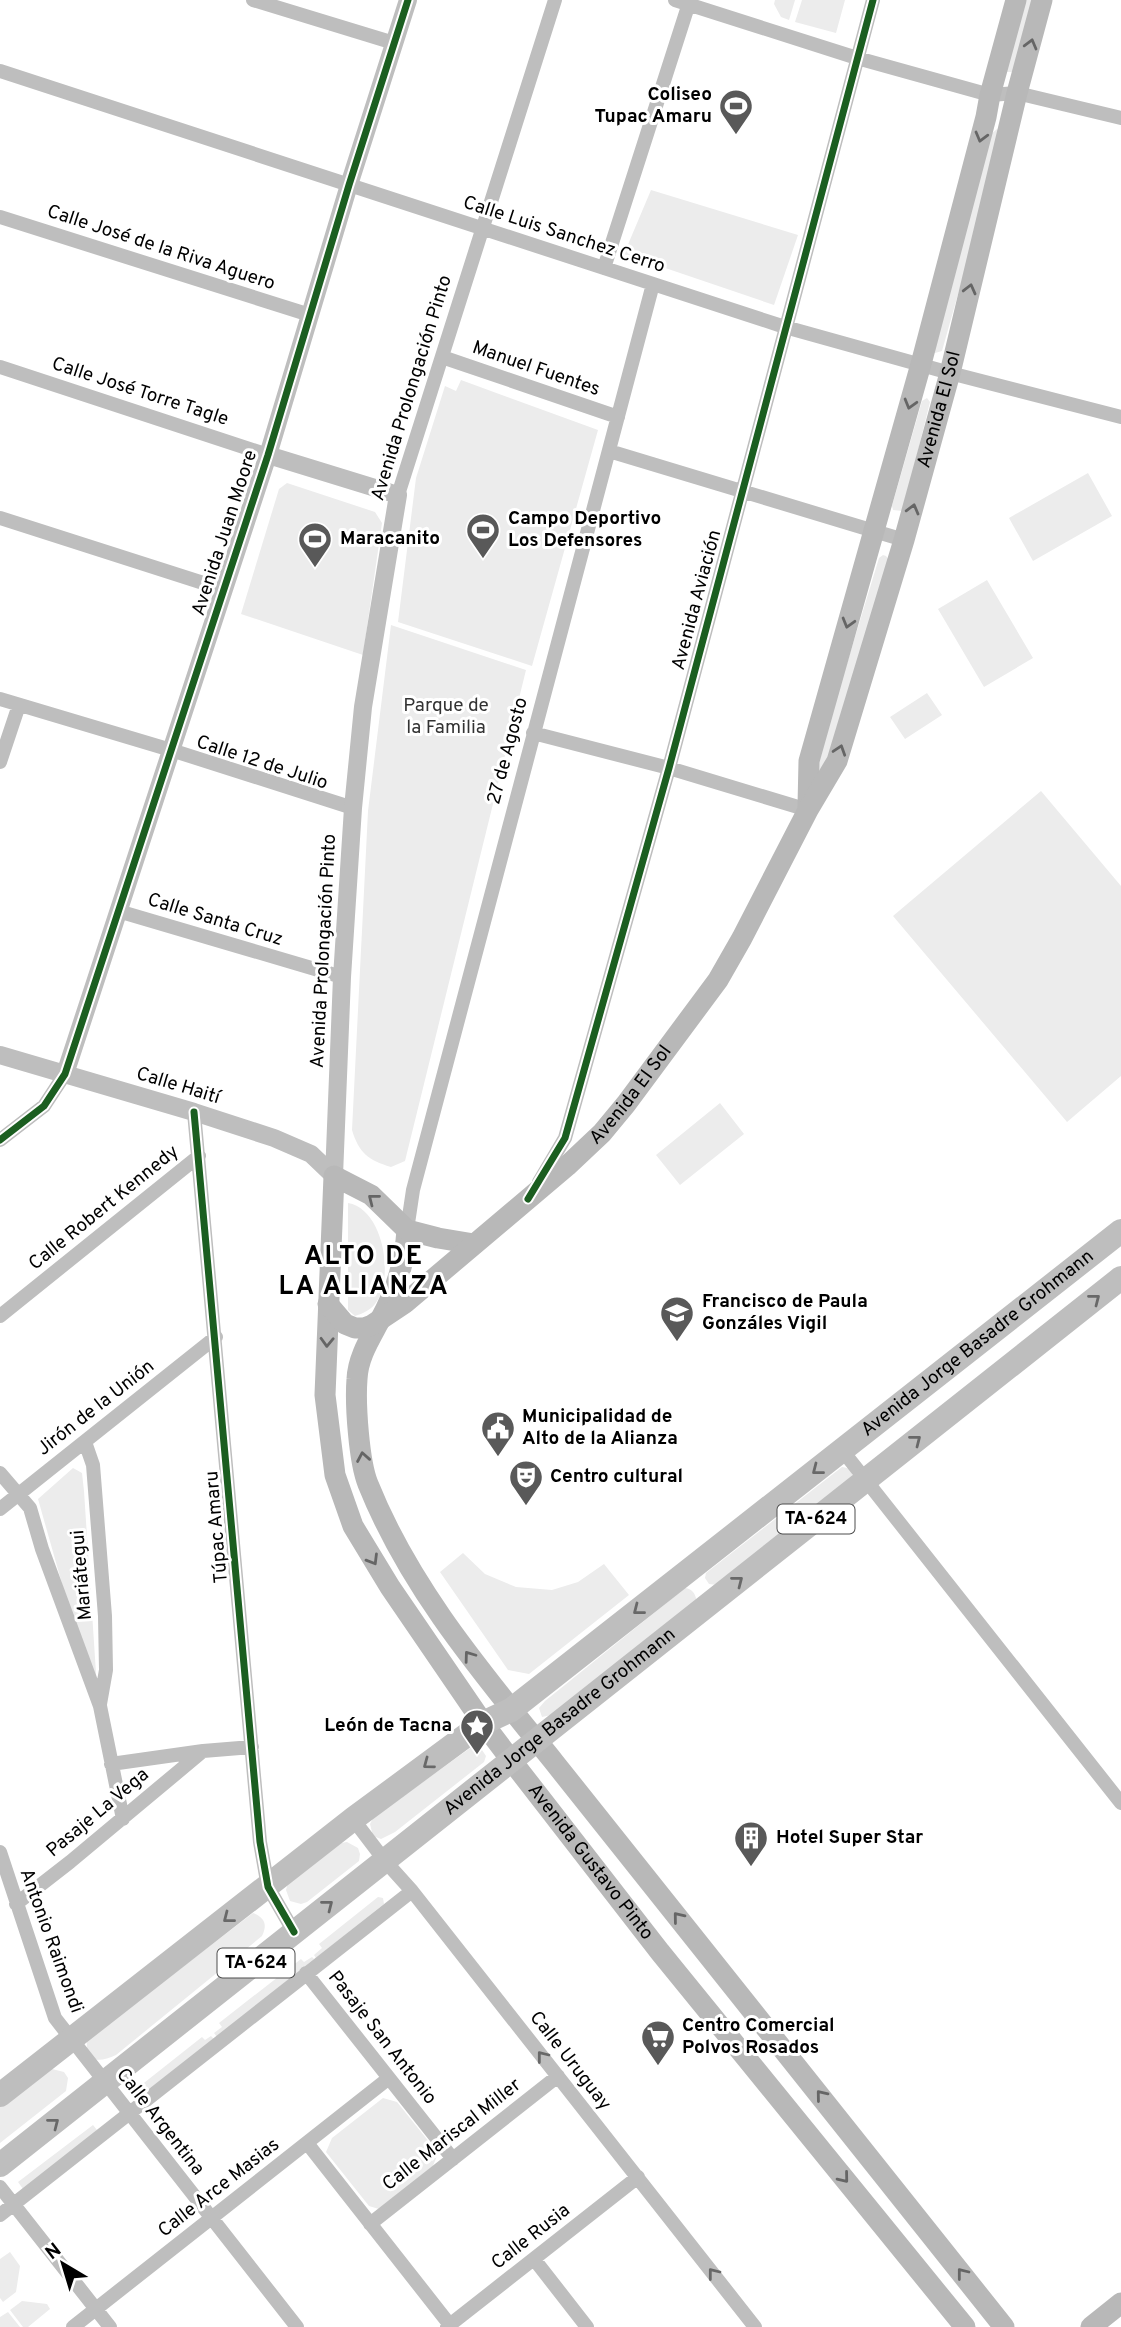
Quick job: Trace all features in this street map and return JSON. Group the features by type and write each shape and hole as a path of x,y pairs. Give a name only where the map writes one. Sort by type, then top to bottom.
{"highway":[{"name":"Avenida Jorge Basadre Grohmann","path":"0,2095 353,1819 483,1723 512,1710 1121,1231"},
{"name":"Avenida Jorge Basadre Grohmann","path":"0,2165 1121,1278"},
{"path":"690,1570 714,1601"}],"main road":[{"name":"Avenida El Sol","path":"808,810 809,761 921,364 1016,0"},
{"name":"Avenida El Sol","path":"381,1320 405,1303 528,1199 602,1133 626,1104 718,980 837,761 904,540 950,373 1042,0"},
{"path":"334,1176 371,1195 407,1230 474,1244"},
{"name":"Avenida Gustavo Pinto","path":"334,1176 325,1395 335,1475 353,1526 390,1587 511,1760 660,1952 964,2327"},
{"name":"Avenida Gustavo Pinto","path":"407,1230 406,1249 397,1284 366,1345 357,1377 359,1431 367,1482 408,1566 482,1674 1004,2327"},
{"path":"328,1304 345,1324 355,1328 364,1328 381,1320"},
{"path":"1091,2327 1121,2303"}],"street":[{"path":"253,0 394,43"},
{"name":"Avenida Juan Moore","path":"65,1074 268,455 408,0"},
{"name":"Avenida Prolongación Pinto","path":"334,1176 342,977 353,808 363,707 398,495 555,0"},
{"name":"Avenida Aviación","path":"528,1199 565,1138 669,768 873,0"},
{"path":"604,268 685,1 857,58 990,94 1017,93 1121,118"},
{"name":"Calle Luis Sanchez Cerro","path":"0,71 785,327 1121,417"},
{"name":"Calle José de la Riva Aguero","path":"0,217 310,316"},
{"name":"27 de Agosto","path":"407,1230 413,1190 653,284"},
{"name":"Manuel Fuentes","path":"442,357 618,417"},
{"name":"Calle José Torre Tagle","path":"0,367 268,455"},
{"path":"608,451 904,540"},
{"path":"268,455 398,495"},
{"path":"0,517 222,590"},
{"name":"Calle 12 de Julio","path":"0,699 353,808"},
{"path":"0,762 19,705"},
{"path":"533,733 669,768 808,810"},
{"name":"Calle Santa Cruz","path":"118,911 342,977"},
{"name":"Calle Haití","path":"0,1055 274,1138 310,1154 334,1176"},
{"path":"0,1140 44,1106 65,1074"},
{"name":"Túpac Amaru","path":"194,1112 260,1842 268,1887 294,1932"},
{"name":"Calle Robert Kennedy","path":"0,1316 199,1156"},
{"name":"Jirón de la Unión","path":"0,1509 216,1338"},
{"name":"Mariátegui","path":"85,1442 93,1465 106,1616 106,1671 100,1706"},
{"path":"842,1450 1121,1803"},
{"path":"0,1473 30,1508 42,1549 100,1706 123,1819"},
{"path":"111,1765 203,1751 252,1747"},
{"name":"Pasaje La Vega","path":"16,1904 203,1751"},
{"name":"Calle Uruguay","path":"353,1819 755,2327"},
{"name":"Antonio Raimondi","path":"0,1852 55,2018 71,2040"},
{"path":"0,2215 412,1891"},
{"name":"Pasaje San Antonio","path":"306,1973 453,2159"},
{"name":"Calle Argentina","path":"71,2040 297,2327"},
{"name":"Calle Mariscal Miller","path":"370,2224 558,2076"},
{"name":"Calle Arce Masias","path":"73,2327 389,2078"},
{"path":"307,2143 449,2326"},
{"name":"Calle Rusia","path":"449,2326 638,2178"},
{"path":"0,2187 110,2327"},
{"path":"534,2259 587,2327"}],"green space":[{"path":"775,0 795,0 789,20 781,17 774,4"},
{"path":"802,0 845,0 836,33 795,22"},
{"path":"1021,0 1033,0 1013,72 1005,72"},
{"path":"997,129 1001,133 980,216 942,351 935,353 932,348 990,135"},
{"path":"651,190 798,235 774,305 624,254"},
{"name":"Campo Deportivo Los Defensores","path":"461,380 598,430 532,666 398,622 416,478 445,386 456,391"},
{"path":"927,398 930,402 903,511 893,510 922,401"},
{"path":"1088,473 1112,516 1033,561 1009,518"},
{"name":"Maracanito","path":"287,483 375,512 382,523 363,655 241,614 279,489"},
{"path":"883,555 889,560 824,771 819,773 815,769 879,558"},
{"path":"987,580 1033,658 984,687 938,609"},
{"name":"Parque de la Familia","path":"391,625 526,670 405,1161 391,1167 376,1162 361,1150 352,1130 368,811"},
{"path":"927,693 942,715 905,739 890,717"},
{"path":"1041,791 1121,886 1121,1076 1067,1122 893,916"},
{"path":"720,1103 744,1134 680,1185 656,1155"},
{"path":"348,1203 360,1208 370,1217 377,1230 385,1260 385,1276 377,1301 370,1309 355,1316 348,1310"},
{"path":"842,1467 850,1470 853,1479 717,1585 709,1584 705,1578 706,1573"},
{"path":"73,1468 82,1473 84,1491 97,1688 93,1693 38,1499"},
{"path":"463,1553 485,1574 516,1587 552,1590 578,1582 604,1564 629,1595 529,1674 508,1670 440,1572"},
{"path":"685,1588 693,1592 697,1601 556,1714 542,1717 539,1708 545,1701"},
{"path":"473,1746 480,1747 486,1756 484,1762 395,1832 381,1839 373,1836 370,1824 373,1818"},
{"path":"347,1842 358,1848 359,1861 307,1902 301,1904 290,1901 286,1890 288,1883 341,1843"},
{"path":"378,1897 383,1898 384,1904 316,1958 314,1955 322,1948 319,1944"},
{"path":"253,1913 264,1921 262,1936 116,2055 99,2060 91,2057 87,2040"},
{"path":"312,1957 314,1959 217,2037 214,2033 222,2027 219,2023 301,1959 304,1962"},
{"path":"211,2036 214,2039 141,2097 133,2100 130,2094 202,2037 205,2040"},
{"path":"48,2068 64,2072 68,2078 66,2091 0,2143 0,2104"},
{"path":"383,2098 397,2102 438,2153 433,2166 379,2209 369,2206 326,2152 332,2138"},
{"path":"93,2125 97,2130 95,2133 23,2189 18,2182"},
{"path":"10,2252 20,2266 16,2292 3,2302 0,2298 0,2259"},
{"path":"22,2301 47,2304 50,2309 28,2327 23,2327 10,2310"},
{"path":"8,2312 20,2327 0,2327 0,2317"}],"cycle path":[{"path":"0,1140 44,1106 65,1074 268,455 408,0"},
{"path":"528,1199 565,1138 669,768 873,0"},
{"path":"194,1112 260,1842 268,1887 294,1932"}],"place":[{"name":"Coliseo Tupac Amaru","path":"736,136"},
{"name":"Campo Deportivo Los Defensores","path":"483,560"},
{"name":"Maracanito","path":"315,569"},
{"name":"Francisco de Paula Gonzáles Vigil","path":"677,1343"},
{"name":"Municipalidad de Alto de la Alianza","path":"498,1458"},
{"name":"Centro cultural","path":"526,1507"},
{"name":"León de Tacna","path":"477,1756"},
{"name":"Hotel Super Star","path":"751,1868"},
{"name":"Centro Comercial Polvos Rosados","path":"658,2067"}],"district":[{"name":"ALTO DE LA ALIANZA","path":"364,1272"}]}
